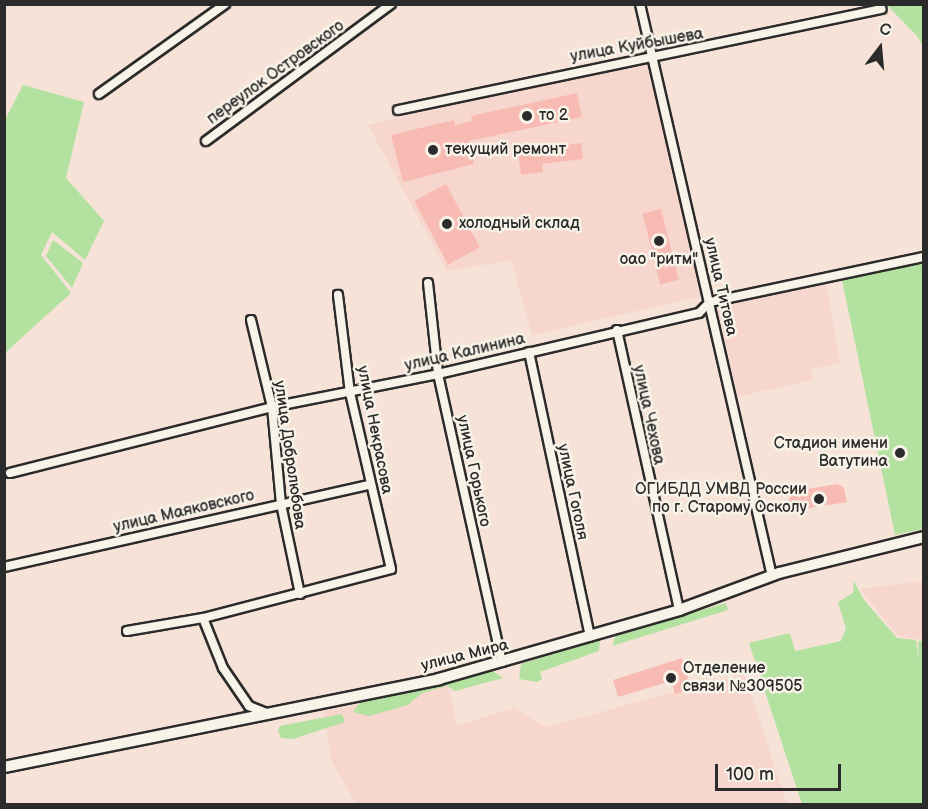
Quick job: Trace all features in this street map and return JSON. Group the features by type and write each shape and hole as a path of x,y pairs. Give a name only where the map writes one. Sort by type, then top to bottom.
{"main road":[{"name":"улица Мира","path":"4,767 269,715 502,662 679,610 772,576 924,537"}],"street":[{"path":"99,94 225,4"},
{"name":"переулок Островского","path":"206,141 392,4"},
{"name":"улица Титова","path":"639,4 772,576"},
{"name":"улица Куйбышева","path":"398,111 651,54 671,56 882,9"},
{"name":"улица Калинина","path":"10,473 272,408 438,374 699,312 710,302 924,257"},
{"name":"улица Горького","path":"428,283 438,374 502,662"},
{"name":"улица Некрасова","path":"300,594 391,569 369,485 350,393 338,295"},
{"name":"улица Добролюбова","path":"251,320 272,408 281,504 300,594"},
{"name":"улица Чехова","path":"617,330 679,610"},
{"name":"улица Гоголя","path":"529,352 590,637"},
{"name":"улица Маяковского","path":"4,567 369,485"},
{"path":"128,631 203,618 300,594"},
{"path":"203,618 223,668 249,705 269,715"}],"shaded area":[{"path":"647,60 702,296 532,335 511,260 447,271 368,125"},
{"path":"791,284 813,379 738,397 716,301"},
{"path":"826,284 840,364 808,369 794,290"},
{"path":"923,581 923,640 898,636 860,589"},
{"path":"744,673 787,804 356,804 332,761 323,712 448,684 457,726 514,708 546,727"}],"green space":[{"path":"887,5 923,5 923,46 917,36"},
{"path":"23,85 84,102 66,178 104,221 85,260 52,232 41,255 71,293 5,353 5,120"},
{"path":"53,240 83,263 72,288 46,256"},
{"name":"Стадион имени Ватутина","path":"923,264 923,529 895,535 842,280 886,267"},
{"path":"854,581 864,600 897,638 916,640 919,660 918,641 923,641 923,804 802,804 749,643 790,633 795,651 841,641 846,629 838,602 853,593"},
{"path":"726,603 728,610 612,646 616,635"},
{"path":"600,640 599,651 540,672 542,679 537,682 519,679 521,664"},
{"path":"491,670 503,678 455,691 447,686 422,693 408,705 369,716 353,712 360,702"},
{"path":"342,714 345,722 293,739 281,738 278,731 280,726"}],"building":[{"path":"577,93 582,117 469,141 474,164 403,182 391,135 454,120 455,125 472,121 471,116"},
{"path":"581,143 583,159 542,164 543,172 521,175 518,152"},
{"name":"холодный склад","path":"446,184 480,248 448,264 414,201"},
{"name":"оао \"ритм\"","path":"661,209 679,280 660,284 643,214"},
{"name":"ОГИБДД УМВД России по г. Старому Осколу","path":"838,484 844,488 847,502 791,511 788,492"},
{"path":"682,658 691,689 675,694 671,681 618,697 613,680"}],"place":[{"name":"то 2","path":"527,116"},
{"name":"текущий ремонт","path":"433,150"},
{"name":"холодный склад","path":"447,224"},
{"name":"оао \"ритм\"","path":"659,241"},
{"name":"Стадион имени Ватутина","path":"900,453"},
{"name":"ОГИБДД УМВД России по г. Старому Осколу","path":"819,499"},
{"name":"Отделение связи №309505","path":"671,678"}]}
